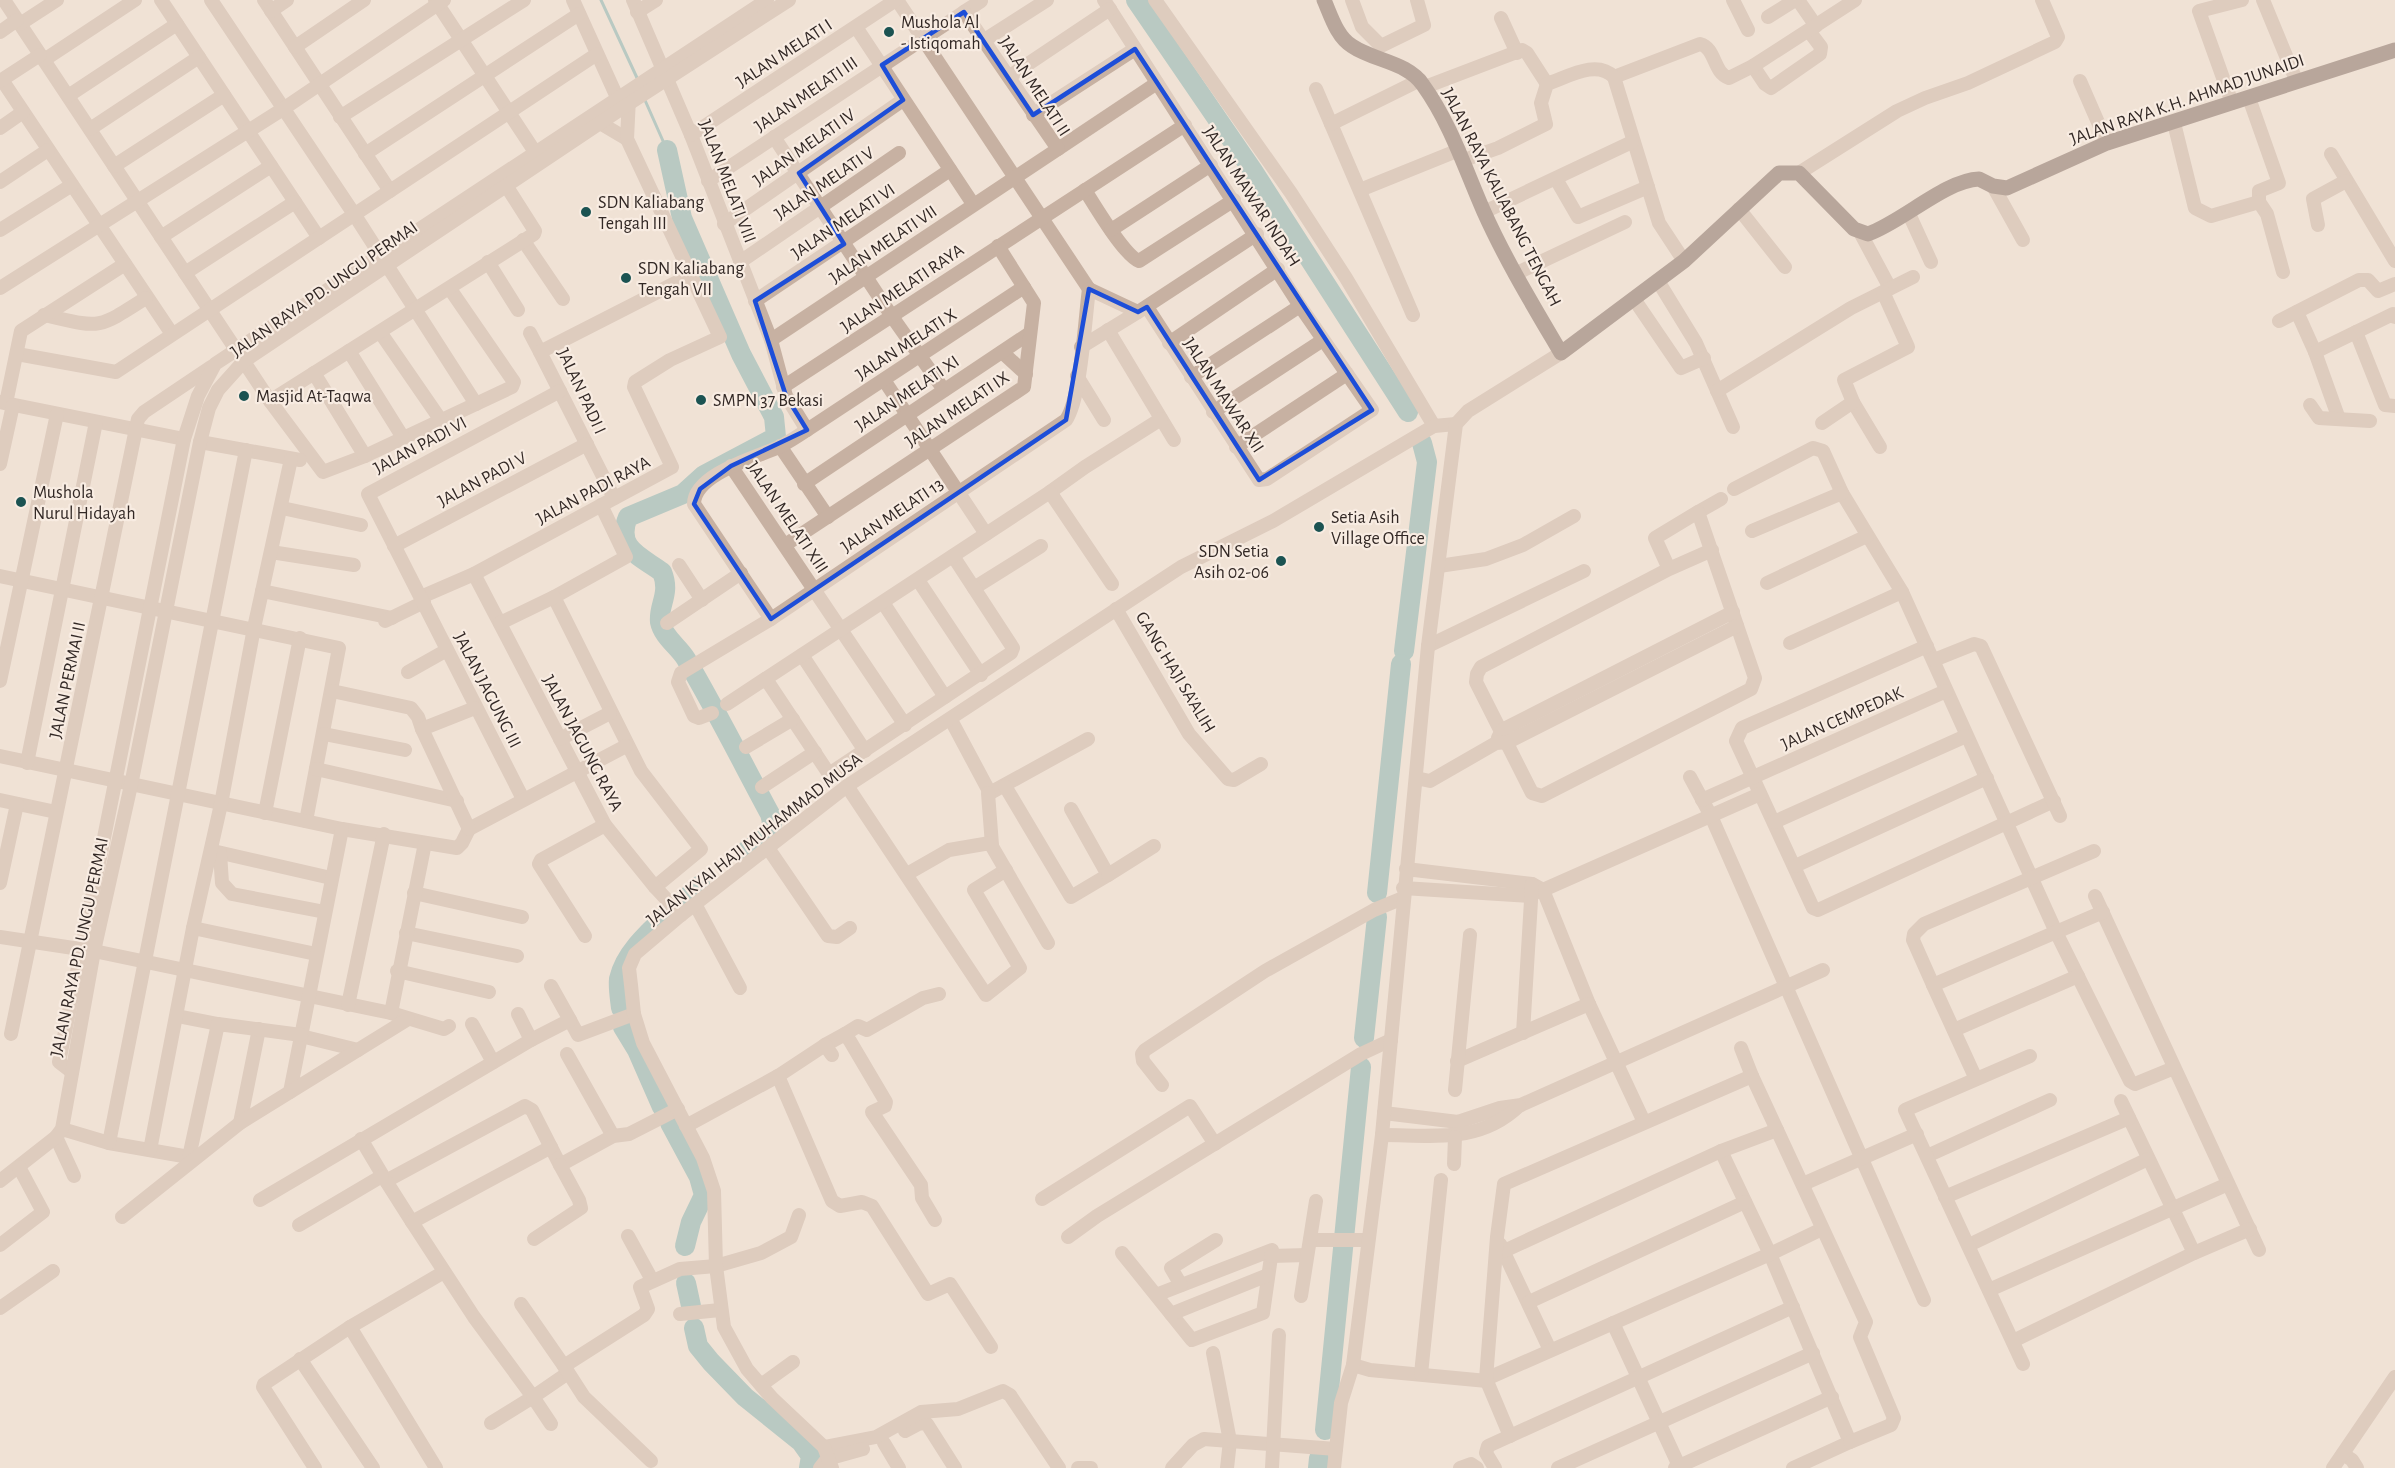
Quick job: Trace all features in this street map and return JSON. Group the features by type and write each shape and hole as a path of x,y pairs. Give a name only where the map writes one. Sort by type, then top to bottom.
{"main road":[{"name":"JALAN RAYA KALIABANG TENGAH","path":"1324,0 1335,26 1351,46 1415,75 1423,83 1461,155 1484,212 1515,274 1561,352"},
{"name":"JALAN RAYA K.H. AHMAD JUNAIDI","path":"1861,234 1874,232 1961,183 1979,179 1993,186 2007,188 2107,143 2249,98 2296,80 2395,50"},
{"path":"1561,352 1684,261 1779,173 1799,173 1861,234"}],"street":[{"path":"4,0 270,401 314,463 323,472 365,456 402,436 512,387 514,382 450,289"},
{"path":"0,32 57,0"},
{"path":"135,0 1,81 172,334"},
{"path":"161,0 319,238"},
{"path":"211,0 354,214 476,404"},
{"path":"287,0 268,5 390,191"},
{"path":"295,47 364,0"},
{"path":"340,117 524,0"},
{"path":"573,0 597,54 633,94"},
{"path":"635,6 656,0"},
{"name":"JALAN RAYA PD. UNGU PERMAI","path":"59,1133 72,1072 59,1062 131,785 200,442 209,408 218,390 244,361 535,152 665,74 768,4 789,0"},
{"path":"897,0 1089,289 1143,309"},
{"name":"JALAN MELATI I","path":"691,135 897,0"},
{"path":"983,41 1047,0"},
{"path":"1155,0 1291,193 1364,307 1426,431 1456,424 1468,411 1561,352"},
{"path":"1352,0 1362,27 1381,46 1424,25 1417,0"},
{"path":"1733,0 1748,30"},
{"path":"1753,66 1765,84 1771,88 1820,54 1821,47 1813,28 1797,0 1768,17"},
{"path":"1614,77 1700,45 1709,50 1725,77 1740,74 1855,0"},
{"path":"1799,173 1897,111 1925,98 1968,83 2055,42 2058,37 2042,0"},
{"path":"2232,103 2199,11 2242,0"},
{"path":"2263,0 2296,80"},
{"path":"0,288 283,109 439,1 461,40 535,152"},
{"path":"923,38 981,1"},
{"path":"1010,76 1107,4"},
{"name":"JALAN MAWAR INDAH","path":"1107,4 1157,84 1257,234 1300,306 1372,410"},
{"name":"JALAN MELATI VIII","path":"635,6 691,135 771,340 783,387 807,430"},
{"name":"JALAN MELATI II","path":"964,12 1058,149 1016,177"},
{"path":"365,154 579,14"},
{"path":"1502,18 1517,52"},
{"path":"68,96 177,24"},
{"path":"856,27 973,204"},
{"name":"JALAN MELATI III","path":"708,181 923,38"},
{"path":"1033,115 1136,49"},
{"path":"1331,124 1423,83 1522,50 1527,52 1547,84 1541,103 1546,124 1498,148 1461,155 1360,190"},
{"path":"17,354 116,372 597,54"},
{"path":"90,129 199,57"},
{"path":"1547,84 1599,68 1614,77 1632,142 1659,223 1684,261"},
{"path":"2080,81 2107,143"},
{"path":"1058,149 1157,84"},
{"path":"1316,89 1413,315"},
{"name":"JALAN RAYA PD. UNGU PERMAI","path":"87,950 115,781 184,439 198,396 215,364 235,348 507,187 600,123 633,94"},
{"name":"JALAN PADI RAYA","path":"262,591 386,620 672,467 634,387 635,382 670,360 720,337 627,139 633,94"},
{"path":"114,166 224,95"},
{"path":"2249,98 2279,183 2259,190 2259,202 2267,214 2283,272"},
{"name":"JALAN MELATI IV","path":"724,224 903,100"},
{"path":"0,128 23,112"},
{"path":"600,123 627,139"},
{"name":"JALAN MELATI RAYA","path":"783,387 1185,125"},
{"path":"2175,127 2192,203 2198,212 2211,216 2259,202"},
{"path":"774,137 892,318 944,390"},
{"path":"1484,212 1632,142"},
{"path":"0,182 48,150"},
{"name":"JALAN MELATI V","path":"740,262 899,153"},
{"path":"2331,154 2395,261"},
{"path":"1111,230 1211,165"},
{"path":"161,237 271,166"},
{"name":"JALAN MELATI VI","path":"755,301 844,244 950,170"},
{"name":"JALAN MELATI VII","path":"771,340 1016,177"},
{"path":"1557,179 1578,217 1648,187"},
{"path":"2318,225 2313,199 2346,181"},
{"path":"0,230 72,185"},
{"path":"1993,186 2023,240"},
{"path":"270,401 450,289 535,231 507,187"},
{"path":"1085,190 1111,230 1133,258 1139,261 1234,200"},
{"path":"185,273 295,202"},
{"path":"1739,209 1785,267"},
{"path":"1909,214 1931,261"},
{"path":"1515,274 1625,222"},
{"path":"1081,347 1257,234"},
{"path":"1861,234 1908,347 1844,380 1852,402 1880,447"},
{"path":"523,240 563,299"},
{"name":"JALAN MELATI IX","path":"785,545 1022,389 1026,374 1034,303 998,246"},
{"path":"488,261 518,310"},
{"path":"0,464 6,404 21,331 125,264"},
{"path":"1169,343 1278,268"},
{"name":"JALAN PADI I","path":"554,597 626,557 587,444 540,352 690,275"},
{"path":"1717,391 1851,308 1913,277"},
{"path":"2279,321 2363,279 2368,280 2378,291 2395,284"},
{"path":"1658,281 1704,358 1733,428"},
{"name":"JALAN MELATI X","path":"741,573 694,504 700,489 731,466 780,446 807,430 1024,287"},
{"name":"JALAN MELATI 13","path":"712,713 699,718 692,712 678,682 681,673 771,619 1066,420 1071,410 1077,376 1089,289"},
{"path":"44,315 88,325 100,325 146,298"},
{"path":"1634,299 1681,368 1704,358"},
{"path":"1191,376 1300,306"},
{"name":"JALAN MAWAR XII","path":"1143,309 1169,343 1259,480 1267,479 1372,410"},
{"path":"2297,312 2315,352 2339,419"},
{"path":"2315,352 2394,314"},
{"path":"1108,330 1173,440"},
{"path":"380,332 440,419"},
{"path":"2356,332 2385,405 2395,406"},
{"path":"530,333 540,352"},
{"name":"JALAN MELATI XI","path":"804,484 1030,333"},
{"path":"1213,412 1323,340"},
{"path":"349,351 402,436"},
{"path":"1002,352 1026,374"},
{"path":"137,429 138,419 144,412 215,364"},
{"path":"314,374 365,456"},
{"path":"1236,447 1347,374"},
{"path":"1077,376 1104,420"},
{"path":"884,380 986,534"},
{"name":"JALAN PADI VI","path":"423,599 369,498 370,492 560,391"},
{"path":"1822,423 1852,402"},
{"path":"6,404 184,439"},
{"path":"2310,405 2319,418 2370,421"},
{"path":"0,681 57,414"},
{"path":"727,704 884,604 1085,467 1161,419"},
{"path":"27,763 96,422"},
{"path":"1334,1468 1334,1449 1341,1403 1353,1365 1382,1135 1428,646 1456,424"},
{"name":"JALAN PERMAI II","path":"11,1034 137,429"},
{"name":"JALAN KYAI HAJI MUHAMMAD MUSA","path":"826,1460 760,1385 733,1348 720,1311 714,1191 706,1166 643,1043 634,1014 630,968 635,954 694,904 847,786 951,720 1180,567 1273,521 1426,431"},
{"path":"200,442 314,463"},
{"name":"JALAN PADI V","path":"394,546 587,444"},
{"path":"780,446 828,518"},
{"path":"1734,489 1818,448 1827,455 1842,493 1902,592 1935,660 1966,736 2056,932 2130,1081 2135,1084 2174,1068"},
{"path":"109,1143 143,961 180,795 246,450"},
{"path":"150,1150 193,928 215,852 221,804 254,628 291,459"},
{"name":"JALAN MELATI XIII","path":"731,466 843,630 904,725"},
{"path":"1050,492 1112,584"},
{"path":"1752,531 1842,493"},
{"path":"1669,568 1655,538 1721,499"},
{"path":"282,508 361,525"},
{"path":"1698,512 1712,550 1755,678 1751,689 1542,796 1532,793 1502,739 1476,682 1481,667 1669,568 1712,550"},
{"path":"1439,566 1486,559 1523,544 1574,516"},
{"path":"1767,584 1867,537"},
{"path":"974,588 1041,546"},
{"path":"271,552 354,565"},
{"path":"766,679 831,774 865,752 1010,655 1012,648 953,556"},
{"path":"679,565 702,600"},
{"path":"1428,646 1584,572"},
{"path":"667,623 741,573 771,619"},
{"name":"JALAN JAGUNG RAYA","path":"474,574 605,825 681,915"},
{"path":"0,576 340,648 306,821"},
{"path":"918,580 981,675"},
{"path":"1790,643 1902,592"},
{"path":"500,623 554,597 626,746 654,792 701,849 655,887"},
{"name":"JALAN JAGUNG III","path":"423,599 475,708 523,799"},
{"path":"884,604 945,697"},
{"name":"GANG HAJI SA'ALIH","path":"1116,609 1189,734 1228,779 1234,780 1261,764"},
{"path":"1416,778 1430,782 1502,739 1622,676 1733,612"},
{"path":"1622,676 1737,626"},
{"path":"265,813 300,638"},
{"path":"1935,660 1974,644 1981,646 2060,816"},
{"path":"1927,646 1742,728 1736,741 1813,908 1818,910 2006,820 2054,801"},
{"path":"408,672 447,650"},
{"path":"802,655 865,752"},
{"path":"332,691 411,708 418,717 469,828"},
{"name":"JALAN CEMPEDAK","path":"1702,800 1946,691"},
{"path":"422,729 475,708"},
{"path":"560,739 610,713"},
{"path":"746,747 793,719"},
{"path":"951,720 988,793 992,845 1048,944"},
{"path":"324,734 405,750"},
{"path":"1774,822 1966,736"},
{"path":"988,793 1005,786 1088,739"},
{"path":"0,756 342,829 384,834 457,848 469,828 626,746"},
{"path":"762,787 815,752"},
{"path":"316,769 457,801"},
{"path":"1690,777 1711,816 1783,986 1863,1157 1924,1300"},
{"path":"1795,866 1987,778"},
{"path":"847,786 986,996 1020,968 974,890 1006,870"},
{"path":"1005,786 1069,896 1074,896 1154,846"},
{"path":"1162,1085 1143,1061 1142,1054 1145,1050 1265,971 1403,893 1536,890 1761,794"},
{"path":"0,800 56,812"},
{"path":"0,883 17,804"},
{"path":"1071,809 1108,874"},
{"path":"585,936 538,864 541,860 605,825"},
{"path":"290,1092 342,829"},
{"path":"348,1005 384,834"},
{"path":"907,874 949,850 985,842 992,845"},
{"path":"391,1013 397,971 425,843"},
{"path":"768,848 828,936 837,937 850,928"},
{"path":"1976,1079 1913,940 1917,929 2094,851"},
{"path":"215,852 331,878"},
{"path":"215,852 222,883 232,894 325,912"},
{"path":"1406,869 1480,878 1536,890"},
{"path":"1477,892 1480,878"},
{"path":"1536,890 1644,1122"},
{"path":"1522,1033 1536,890"},
{"path":"414,893 522,917"},
{"path":"2095,896 2259,1250"},
{"path":"694,904 740,988"},
{"path":"1933,985 2103,912"},
{"path":"193,928 316,954"},
{"path":"406,933 517,956"},
{"path":"1455,1090 1470,935"},
{"path":"0,937 143,961 391,1013 444,1029 449,1026"},
{"path":"1382,1135 1455,1137 1487,1127 1521,1105 1823,970"},
{"path":"397,971 489,992"},
{"path":"1954,1030 2078,976"},
{"path":"551,986 578,1035 634,1014"},
{"path":"686,1126 828,1050 845,1034 858,1026 867,1030 922,998 939,994"},
{"path":"1457,1061 1589,1004"},
{"path":"518,1014 531,1040"},
{"path":"177,1016 301,1036 358,1050"},
{"path":"122,1217 189,1160 240,1123 408,1019"},
{"path":"260,1200 493,1062 570,1020"},
{"path":"189,1160 218,1024"},
{"path":"472,1024 493,1062"},
{"path":"240,1123 259,1029"},
{"path":"845,1034 886,1102 885,1106 872,1112 921,1185 922,1198 935,1220"},
{"path":"1068,1237 1097,1216 1367,1051 1391,1040"},
{"path":"1741,1048 1866,1322 1860,1337 1894,1421 1793,1468"},
{"path":"567,1054 613,1136"},
{"path":"2023,1365 1905,1110 2030,1056"},
{"path":"778,1076 832,1201 840,1206 862,1202 872,1206 928,1294 932,1294 946,1283 950,1284 991,1347"},
{"path":"1510,1436 1486,1380 1497,1237 1502,1190 1506,1182 1752,1076"},
{"path":"1927,1156 2050,1100"},
{"path":"2121,1101 2170,1208 2194,1253"},
{"path":"1384,1113 1458,1122 1500,1108 1521,1105"},
{"path":"1042,1199 1190,1106 1215,1144"},
{"path":"299,1225 384,1178 525,1107 532,1110 581,1203 581,1208 534,1239"},
{"path":"560,1165 613,1136 629,1134 678,1110"},
{"path":"1945,1197 2129,1118"},
{"path":"1504,1251 1721,1150 1777,1130"},
{"path":"59,1133 150,1150 189,1160"},
{"path":"0,1181 59,1133"},
{"path":"59,1133 74,1176"},
{"path":"1803,1184 1917,1134"},
{"path":"1454,1164 1455,1137"},
{"path":"361,1139 444,1272 551,1424"},
{"path":"412,1222 551,1147"},
{"path":"1721,1150 1793,1306 1850,1442"},
{"path":"1969,1245 2148,1159"},
{"path":"0,1245 43,1212 19,1167"},
{"path":"1421,1374 1441,1180"},
{"path":"1989,1290 2228,1184"},
{"path":"1301,1296 1316,1201"},
{"path":"1529,1302 1745,1202"},
{"path":"491,1423 532,1397 644,1315 648,1309 639,1290 652,1280 680,1269 716,1266 761,1253 787,1241 794,1234 799,1215"},
{"path":"1353,1365 1370,1370 1486,1380 1822,1229"},
{"path":"2013,1341 2194,1253 2250,1229"},
{"path":"628,1236 652,1280"},
{"path":"1497,1237 1550,1350"},
{"path":"1181,1285 1171,1268 1216,1240"},
{"path":"1310,1240 1368,1240"},
{"path":"1122,1253 1192,1340 1263,1313 1272,1250 1156,1295"},
{"path":"1271,1256 1307,1255"},
{"path":"0,1308 53,1271"},
{"path":"315,1468 263,1386 350,1327 444,1272"},
{"path":"1171,1314 1268,1275"},
{"path":"521,1304 585,1397 651,1461"},
{"path":"1495,1468 1486,1453 1486,1448 1793,1306"},
{"path":"680,1314 720,1311"},
{"path":"1613,1323 1678,1467 1832,1397"},
{"path":"350,1327 436,1468"},
{"path":"1272,1468 1279,1335"},
{"path":"1213,1353 1230,1441 1227,1468"},
{"path":"1558,1468 1813,1353"},
{"path":"300,1359 373,1468"},
{"path":"760,1385 793,1362"},
{"path":"2333,1468 2395,1377"},
{"path":"826,1460 876,1437 921,1412 958,1409 1002,1391 1010,1395 1059,1468"},
{"path":"826,1460 884,1443 916,1424 927,1424 955,1468"},
{"path":"1172,1468 1200,1441 1334,1449"},
{"path":"884,1443 899,1468"},
{"path":"2343,1454 2352,1460 2357,1468"},
{"path":"1460,1468 1471,1464 1477,1468"},
{"path":"1078,1468 1091,1468"}],"highlighted area":[{"path":"964,12 1033,115 1135,49 1372,410 1259,480 1147,307 1138,312 1089,289 1066,420 771,619 694,504 700,489 731,466 807,430 786,396 755,301 844,244 799,173 903,100 882,65"}],"waterway":[{"path":"601,0 638,80"},
{"path":"1136,0 1253,171 1408,412"},
{"path":"644,98 667,150"},
{"path":"667,150 682,218 741,354 774,417 776,437 704,475 683,494 628,517 625,536 627,544 638,556 662,572 665,587 660,616 662,627 686,659 770,814 772,821 770,832 763,840 746,851"},
{"path":"1404,651 1427,462 1422,443"},
{"path":"1377,893 1401,664"},
{"path":"685,899 700,885"},
{"path":"621,1008 619,979 622,969 640,942 670,912"},
{"path":"1364,1038 1377,917"},
{"path":"623,1027 637,1050 662,1107"},
{"path":"1325,1430 1361,1067"},
{"path":"670,1123 699,1177 704,1195 691,1222 685,1246"},
{"path":"686,1283 691,1306"},
{"path":"694,1328 698,1346 711,1362 745,1397 801,1442 811,1456 809,1468"},
{"path":"1318,1468 1319,1458"}],"place":[{"name":"Mushola Al - Istiqomah","path":"889,32"},
{"name":"SDN Kaliabang Tengah III","path":"586,212"},
{"name":"SDN Kaliabang Tengah VII","path":"626,278"},
{"name":"Masjid At-Taqwa","path":"244,396"},
{"name":"SMPN 37 Bekasi","path":"701,400"},
{"name":"Mushola Nurul Hidayah","path":"21,502"},
{"name":"Setia Asih Village Office","path":"1319,527"},
{"name":"SDN Setia Asih 02-06","path":"1281,561"}]}
